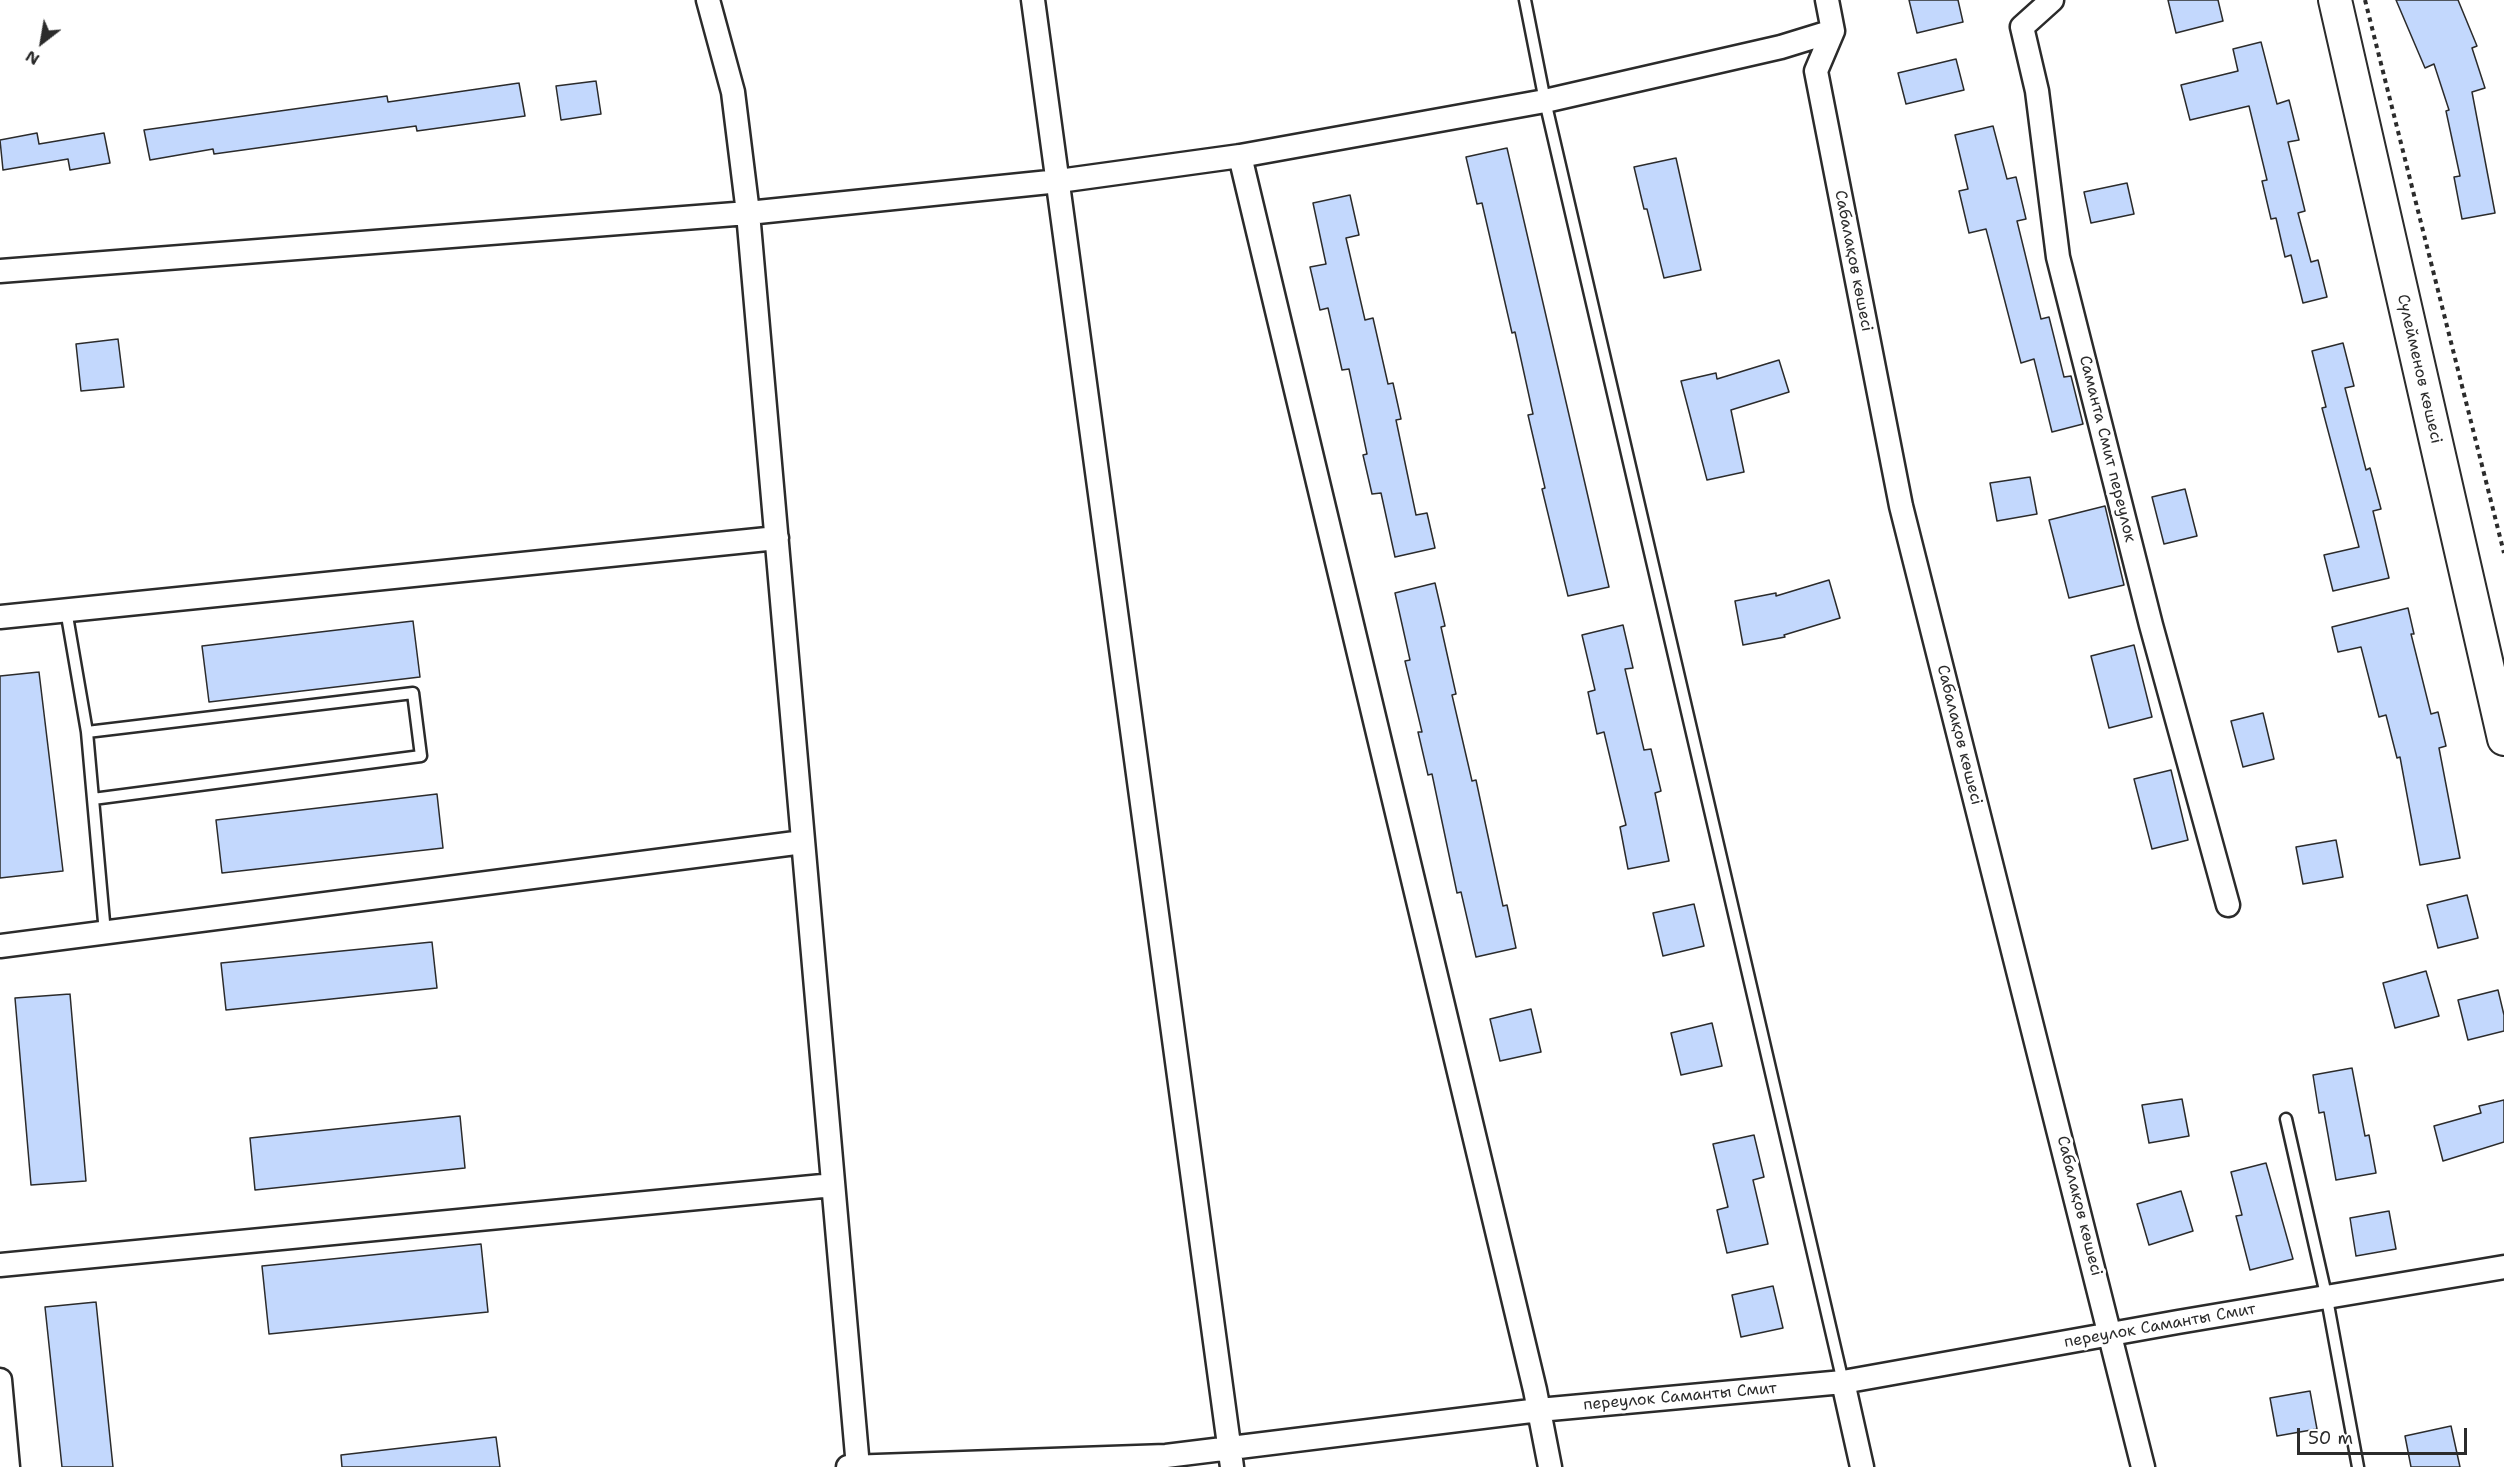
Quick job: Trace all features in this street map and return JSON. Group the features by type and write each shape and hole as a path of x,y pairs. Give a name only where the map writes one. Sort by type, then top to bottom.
{"main road":[{"name":"Сүлейменов көшесі","path":"2335,0 2504,738"}],"street":[{"path":"708,0 733,92 748,213 833,1185 855,1467"},
{"path":"1033,0 1231,1457"},
{"path":"0,271 748,213 1059,181 1240,156 1545,101 1781,47 1833,31 1827,0"},
{"name":"Саманта Смит переулок","path":"2052,0 2022,27 2037,91 2058,257 2151,625 2229,905"},
{"name":"Сабалақов көшесі","path":"1833,31 1816,71 1901,506 2112,1335 2143,1467"},
{"path":"1240,156 1539,1410 1550,1467"},
{"path":"0,616 777,538"},
{"path":"0,946 803,842"},
{"path":"0,1265 833,1185"},
{"name":"переулок Саманты Смит","path":"855,1467 1166,1456 1231,1457 1539,1410 1843,1382 2504,1267"},
{"path":"0,1380 8,1467"},
{"path":"1843,1382 1862,1467"}],"lane":[{"path":"1525,0 1545,101 1843,1382"},
{"path":"66,610 87,732 105,933"},
{"path":"87,732 413,693 421,756 93,800"},
{"path":"2286,1119 2327,1299 2358,1467"}],"path":[{"path":"2365,0 2504,553"}],"building":[{"path":"1909,0 1958,0 1963,22 1917,33"},
{"path":"2168,0 2218,0 2223,21 2176,33"},
{"path":"2396,0 2458,0 2477,46 2472,48 2485,88 2472,92 2495,213 2462,219 2454,177 2460,176 2446,111 2449,110 2434,64 2425,68"},
{"path":"2261,42 2277,104 2289,100 2299,140 2288,142 2305,211 2298,213 2311,262 2318,260 2327,297 2303,303 2291,255 2285,257 2276,218 2271,219 2262,181 2267,180 2249,106 2190,120 2181,85 2238,71 2233,49"},
{"path":"1956,59 1964,90 1906,104 1898,73"},
{"path":"596,81 601,114 561,120 556,86"},
{"path":"519,83 525,116 417,131 416,126 214,154 213,149 150,160 144,130 387,96 388,102"},
{"path":"1993,126 2007,179 2016,177 2026,219 2017,221 2041,319 2049,317 2064,377 2071,376 2083,424 2052,432 2034,359 2021,363 1986,229 1969,233 1959,191 1968,189 1955,135"},
{"path":"37,133 39,144 104,133 110,163 70,170 68,159 3,170 0,140"},
{"path":"1507,148 1609,587 1568,596 1542,489 1545,488 1528,415 1533,414 1515,332 1512,333 1482,203 1477,204 1466,157"},
{"path":"1676,158 1701,270 1664,278 1634,167"},
{"path":"2127,183 2134,214 2091,223 2084,192"},
{"path":"1350,195 1359,235 1346,238 1365,320 1373,318 1388,384 1393,383 1401,419 1396,420 1416,515 1427,513 1435,548 1395,557 1381,493 1372,494 1363,455 1367,454 1349,369 1342,370 1328,308 1320,310 1310,267 1326,264 1313,203"},
{"path":"118,339 124,387 81,391 76,344"},
{"path":"2343,343 2354,386 2345,388 2366,470 2370,468 2381,509 2373,511 2389,578 2333,591 2324,555 2359,547 2322,408 2326,407 2312,351"},
{"path":"1779,360 1789,392 1731,410 1744,472 1707,480 1681,381 1716,373 1717,379"},
{"path":"2030,477 2037,514 1997,521 1990,483"},
{"path":"2185,489 2197,536 2164,544 2152,497"},
{"path":"2105,506 2124,585 2069,598 2049,520"},
{"path":"1829,580 1840,618 1784,635 1785,637 1743,645 1735,601 1776,593 1776,596"},
{"path":"1435,583 1445,626 1441,627 1456,694 1452,695 1472,781 1476,780 1503,906 1507,905 1516,948 1476,957 1461,892 1457,893 1432,774 1428,775 1418,732 1422,732 1405,661 1410,660 1395,593"},
{"path":"2408,608 2414,634 2411,634 2431,714 2438,712 2446,746 2439,748 2460,858 2420,865 2400,757 2397,758 2386,715 2379,717 2361,647 2338,652 2332,627"},
{"path":"413,621 420,677 209,702 202,646"},
{"path":"1623,625 1633,668 1625,669 1644,750 1651,749 1661,791 1655,793 1669,861 1628,869 1620,827 1626,825 1604,732 1597,734 1588,692 1595,690 1582,635"},
{"path":"2134,645 2152,717 2109,728 2091,656"},
{"path":"39,672 63,871 0,878 0,676"},
{"path":"2263,713 2274,759 2243,767 2231,721"},
{"path":"2171,770 2188,840 2152,849 2134,779"},
{"path":"437,794 443,848 222,873 216,820"},
{"path":"2336,840 2343,877 2303,884 2296,847"},
{"path":"2467,895 2478,938 2438,948 2427,905"},
{"path":"1694,904 1704,946 1663,956 1653,913"},
{"path":"432,942 437,988 226,1010 221,963"},
{"path":"2426,971 2439,1016 2395,1028 2383,983"},
{"path":"2498,990 2504,1015 2504,1031 2468,1040 2458,1000"},
{"path":"70,994 86,1181 31,1185 15,998"},
{"path":"1531,1009 1541,1052 1500,1061 1490,1019"},
{"path":"1712,1023 1722,1066 1681,1075 1671,1033"},
{"path":"2352,1068 2365,1136 2369,1135 2376,1173 2336,1180 2324,1112 2319,1113 2313,1075"},
{"path":"2182,1099 2189,1136 2149,1143 2142,1105"},
{"path":"2504,1100 2504,1142 2443,1161 2434,1126 2481,1113 2479,1106"},
{"path":"460,1116 465,1168 255,1190 250,1138"},
{"path":"1754,1135 1764,1177 1753,1180 1768,1244 1727,1253 1717,1210 1728,1207 1713,1144"},
{"path":"2266,1163 2293,1259 2250,1270 2236,1216 2242,1215 2231,1172"},
{"path":"2181,1191 2193,1231 2149,1245 2137,1204"},
{"path":"2389,1211 2396,1249 2356,1256 2350,1218"},
{"path":"481,1244 488,1312 269,1334 262,1266"},
{"path":"1773,1286 1783,1328 1741,1337 1732,1295"},
{"path":"96,1302 113,1467 62,1467 45,1307"},
{"path":"2310,1391 2317,1429 2277,1436 2270,1398"},
{"path":"2451,1426 2460,1467 2411,1467 2405,1436"},
{"path":"496,1437 500,1467 342,1467 341,1455"}]}
